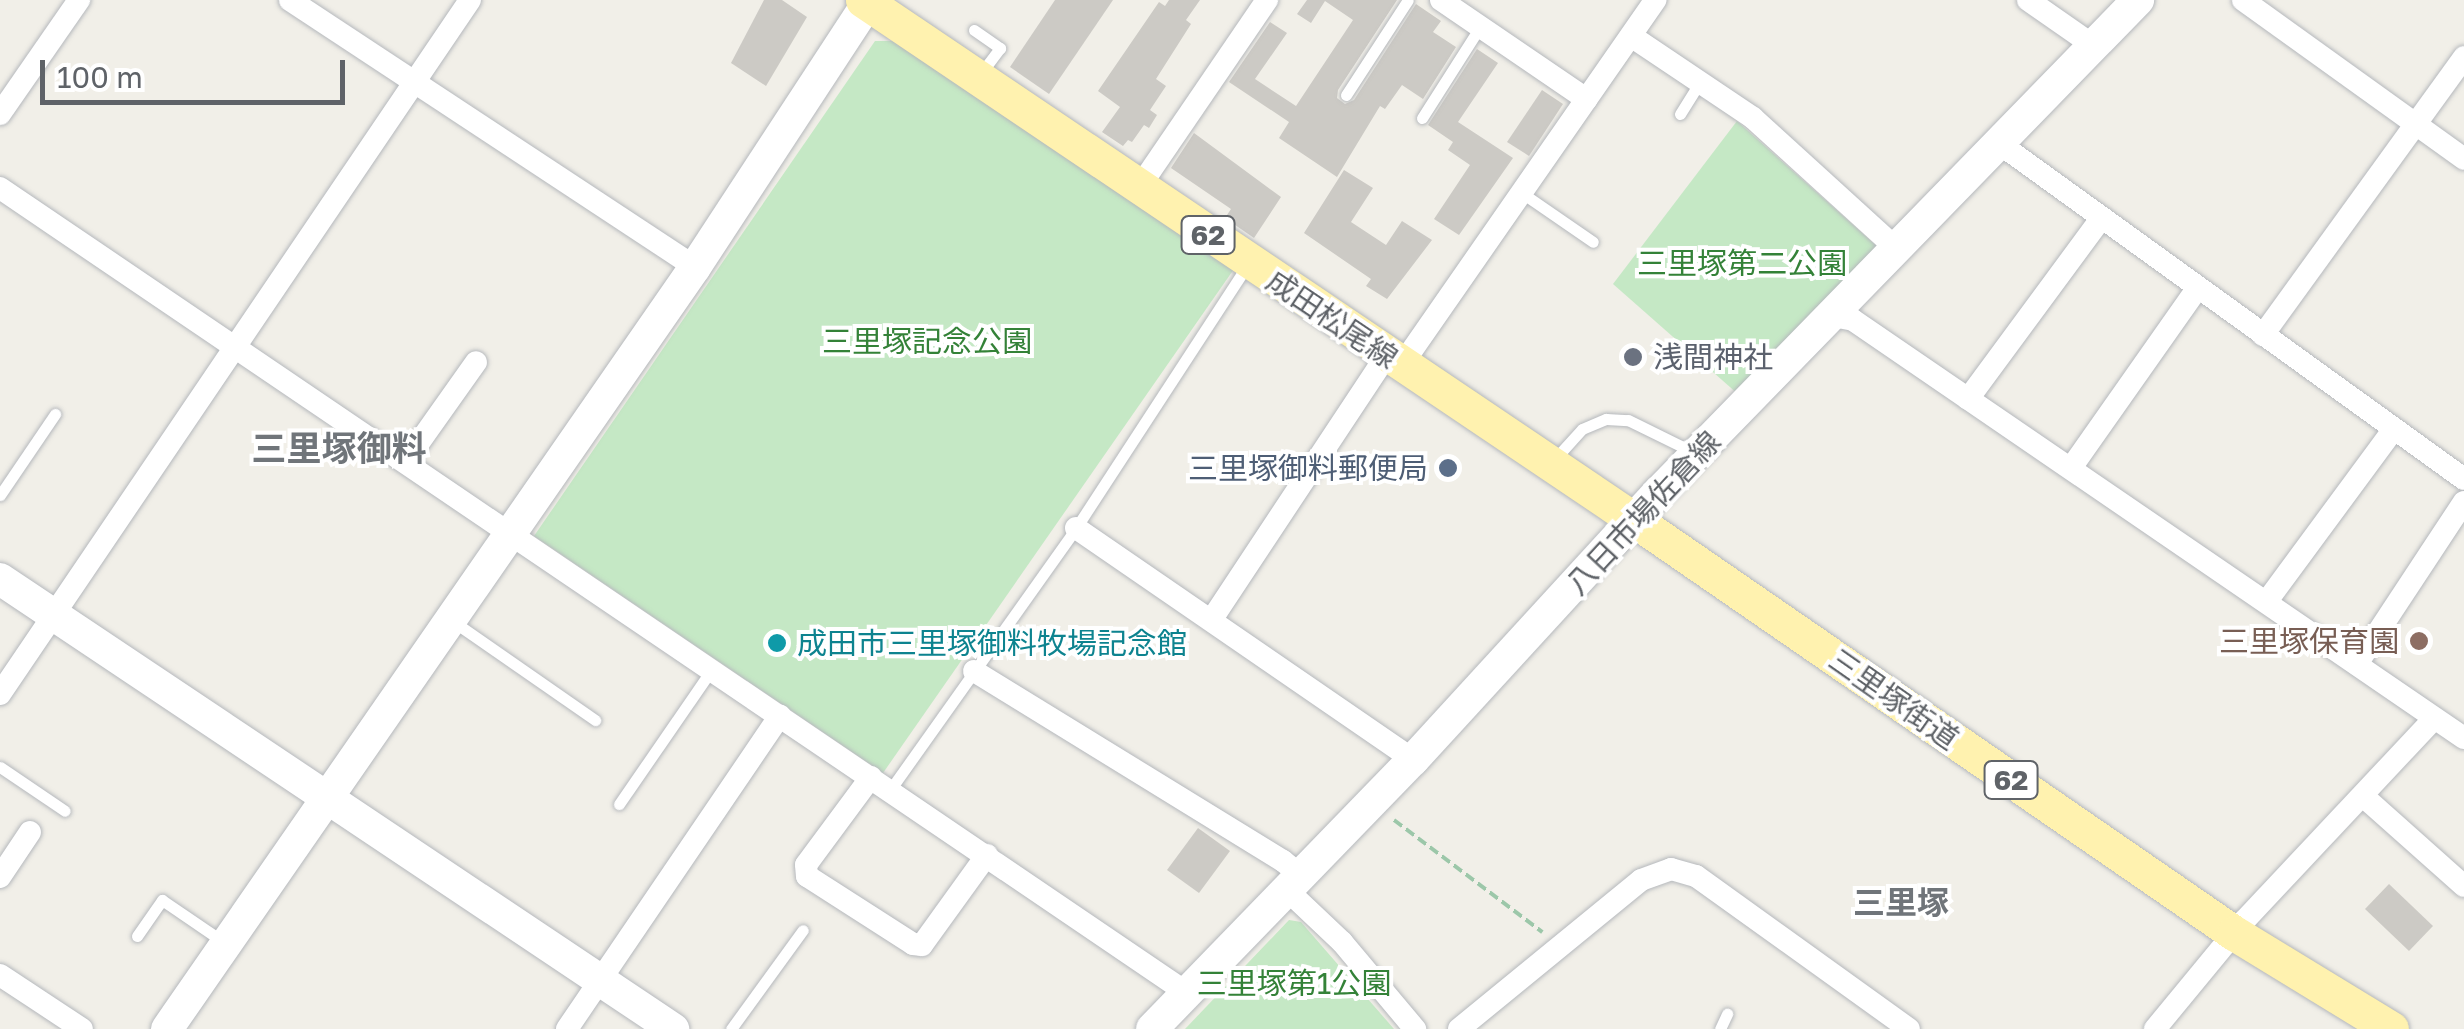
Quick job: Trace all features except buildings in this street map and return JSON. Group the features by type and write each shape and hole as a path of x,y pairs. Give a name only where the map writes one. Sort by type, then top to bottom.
{"main road":[{"name":"成田松尾線","path":"867,1 1138,190 1550,464"},
{"name":"三里塚街道","path":"1550,464 2234,934 2392,1029"}],"street":[{"path":"0,114 79,0"},
{"path":"290,0 695,267"},
{"path":"0,694 232,346 470,0"},
{"path":"1138,190 1267,0"},
{"path":"1441,0 1586,100"},
{"path":"1212,619 1394,361 1522,192 1655,0"},
{"path":"2028,0 2094,46"},
{"name":"八日市場佐倉線","path":"1152,1029 1413,760 1696,454 2138,0"},
{"path":"2243,0 2464,160"},
{"path":"167,1029 695,267 867,1"},
{"path":"1631,36 1752,118 1898,250"},
{"path":"2264,335 2464,57"},
{"path":"2000,144 2100,220 2464,479"},
{"path":"0,188 1187,992"},
{"path":"1968,400 2100,220"},
{"path":"2071,468 2197,289"},
{"path":"1834,316 1853,320 2464,738"},
{"path":"406,461 476,362"},
{"path":"2267,601 2394,429"},
{"path":"2357,664 2464,502"},
{"path":"1076,528 1413,760"},
{"path":"0,580 673,1029"},
{"path":"974,671 1294,883 1414,1029"},
{"path":"567,1029 780,715"},
{"path":"2155,1029 2234,934 2433,720"},
{"path":"881,783 806,866 807,876 913,944 922,945 987,855"},
{"path":"2363,796 2464,886"},
{"path":"0,877 30,832"},
{"path":"1458,1029 1641,880 1662,869 1696,876 1908,1029"},
{"path":"0,975 82,1029"}],"lane":[{"path":"1346,96 1408,0"},
{"path":"1422,118 1480,27"},
{"path":"974,30 1000,48 978,78"},
{"path":"1680,114 1700,82"},
{"path":"1522,192 1594,242"},
{"path":"881,783 974,671 1076,528 1250,263"},
{"path":"0,494 55,414"},
{"path":"1550,464 1582,429 1606,419 1628,420 1696,454"},
{"path":"451,619 595,720"},
{"path":"619,804 712,669"},
{"path":"0,767 64,811"},
{"path":"138,936 162,900 227,944"},
{"path":"730,1029 803,930"},
{"path":"1720,1029 1727,1014"}],"path":[{"path":"1382,811 1560,946"}],"green space":[{"name":"三里塚記念公園","path":"875,41 898,41 1234,269 883,773 534,536"},
{"name":"三里塚第二公園","path":"1737,121 1881,250 1739,395 1613,284"},
{"name":"三里塚第1公園","path":"1289,920 1301,922 1394,1029 1185,1029"}],"place":[{"name":"浅間神社","path":"1633,357"},
{"name":"三里塚御料郵便局","path":"1448,468"},
{"name":"三里塚保育園","path":"2419,641"},
{"name":"成田市三里塚御料牧場記念館","path":"777,643"}],"district":[{"name":"三里塚御料","path":"339,448"},
{"name":"三里塚","path":"1901,902"}]}
